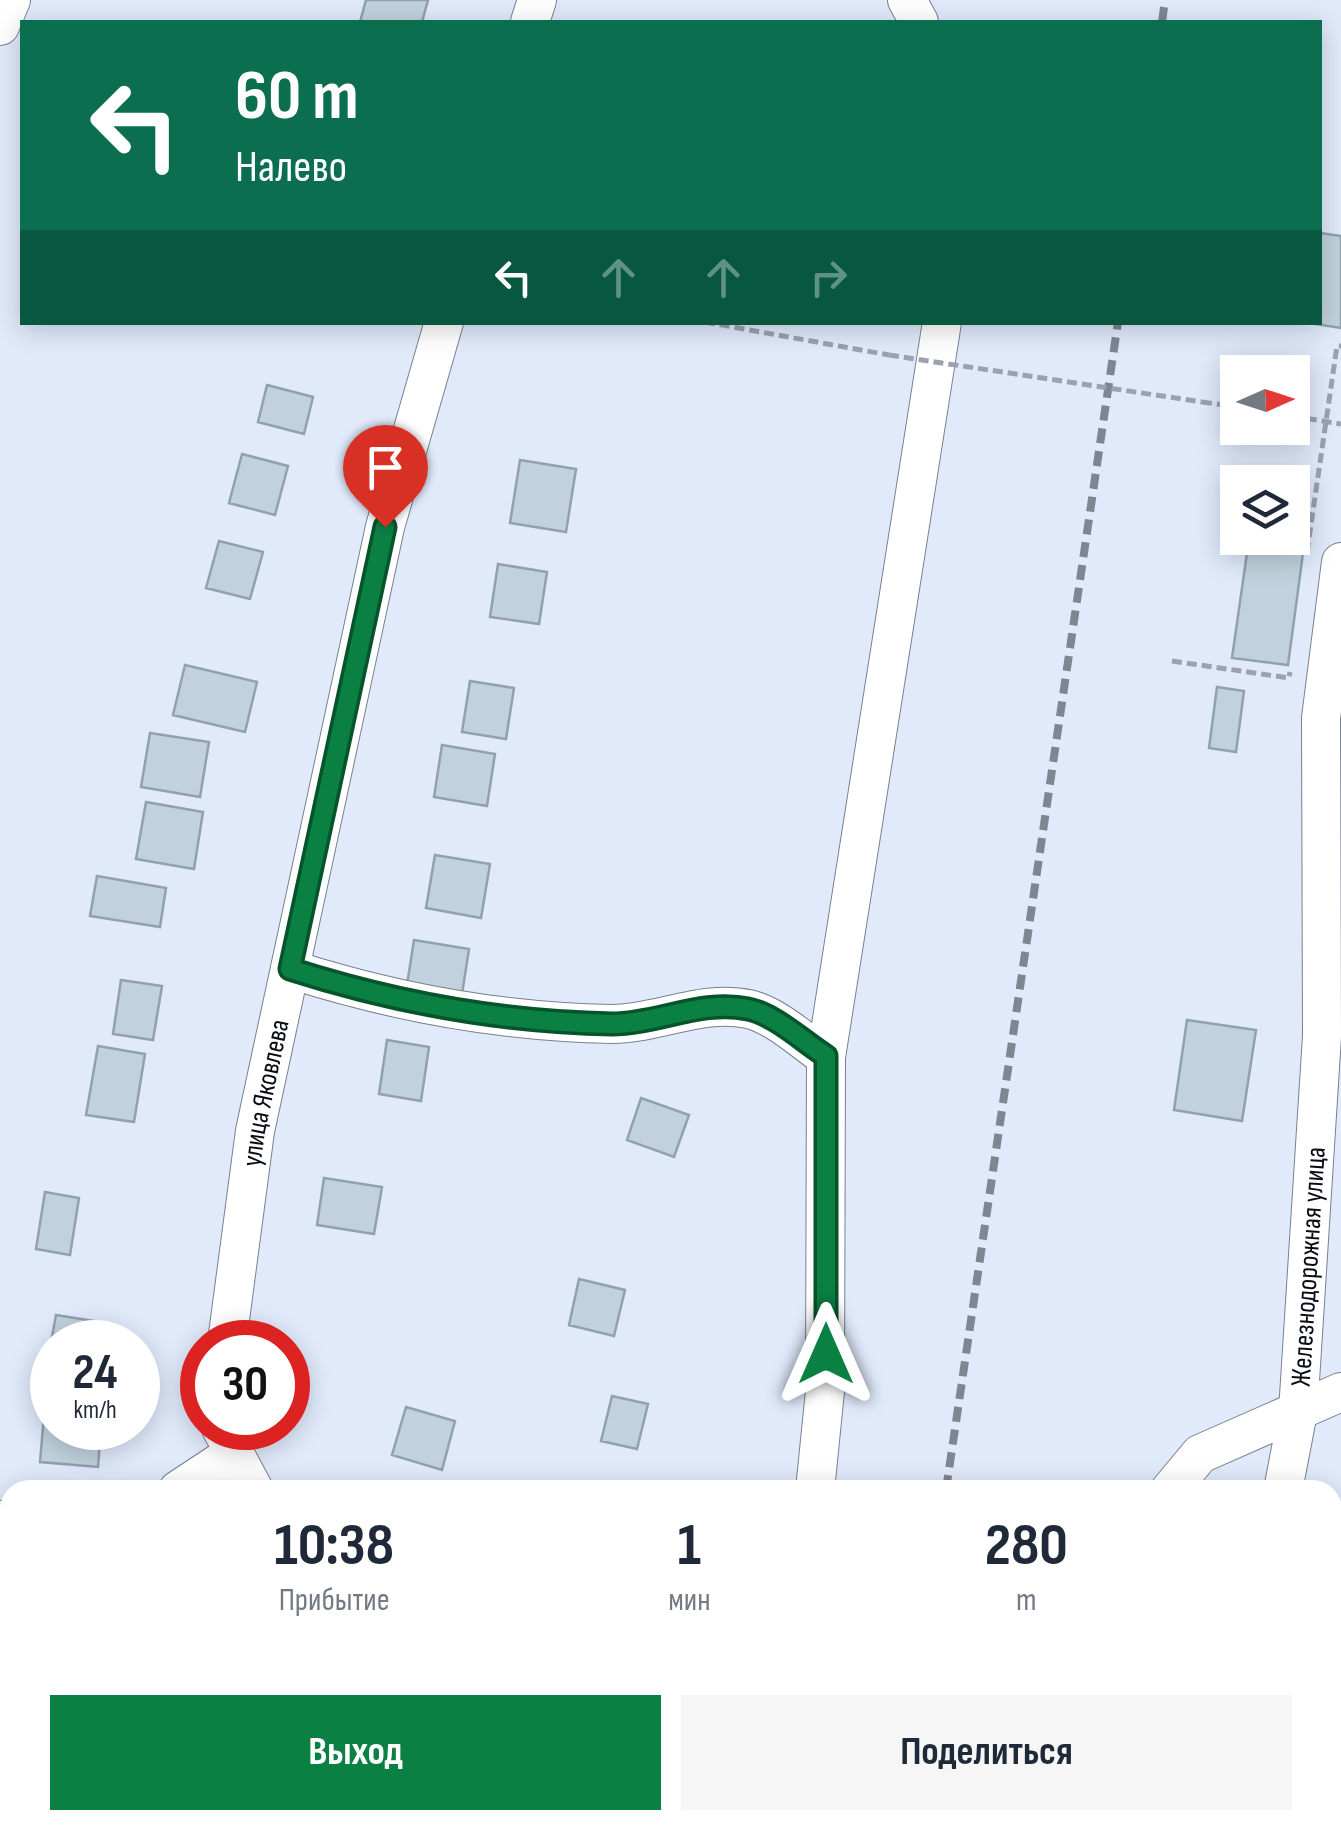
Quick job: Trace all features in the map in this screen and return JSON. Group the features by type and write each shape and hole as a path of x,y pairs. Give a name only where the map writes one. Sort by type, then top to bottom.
{"street":[{"path":"0,26 11,0"},
{"name":"улица Яковлева","path":"230,1320 255,1132 385,527 443,325"},
{"path":"816,1480 826,1391 826,1056 942,325"},
{"name":"Железнодорожная улица","path":"1285,1480 1298,1412 1322,1036 1323,562"},
{"path":"290,969 372,995 498,1019 617,1024 722,1007 751,1009 826,1056"},
{"path":"1178,1480 1200,1454 1341,1392"},
{"path":"188,1480 217,1450"},
{"path":"232,1450 249,1480"}],"path":[{"path":"722,325 889,355 1220,404"},
{"path":"1323,562 1326,421 1337,346 1341,346"},
{"path":"1310,419 1341,424"},
{"path":"1172,661 1289,678 1292,658"}],"building":[{"path":"366,0 428,0 423,20 361,20"},
{"path":"1322,233 1341,236 1341,328 1322,325"},
{"path":"267,385 313,397 304,434 258,422"},
{"path":"242,454 288,466 275,515 229,503"},
{"path":"520,460 576,469 566,532 510,523"},
{"path":"219,541 263,552 250,599 206,588"},
{"path":"1247,555 1303,555 1288,665 1232,658"},
{"path":"498,564 547,572 539,624 490,617"},
{"path":"185,665 257,682 245,732 173,715"},
{"path":"470,681 514,688 506,739 462,732"},
{"path":"1217,687 1244,691 1236,752 1209,748"},
{"path":"150,733 209,742 200,797 141,787"},
{"path":"442,745 495,754 487,806 434,797"},
{"path":"146,802 203,812 194,869 136,859"},
{"path":"435,855 490,864 481,918 426,908"},
{"path":"97,876 166,888 160,927 90,916"},
{"path":"414,940 469,949 462,994 407,985"},
{"path":"121,980 162,986 153,1040 113,1034"},
{"path":"1187,1020 1256,1030 1242,1121 1174,1110"},
{"path":"387,1040 429,1047 421,1101 379,1094"},
{"path":"98,1046 145,1054 134,1122 86,1115"},
{"path":"641,1098 689,1115 674,1157 627,1140"},
{"path":"324,1178 382,1187 374,1234 317,1225"},
{"path":"45,1192 79,1198 70,1255 36,1249"},
{"path":"579,1279 625,1290 614,1336 569,1325"},
{"path":"56,1315 88,1320 55,1320"},
{"path":"612,1396 648,1404 637,1449 601,1441"},
{"path":"406,1407 455,1421 442,1470 392,1455"},
{"path":"41,1450 99,1450 98,1467 40,1462"}],"railway":[{"path":"1162,20 1165,0"},
{"path":"947,1480 1118,325"}],"route":[{"path":"385,527 290,969 372,995 498,1019 617,1024 722,1007 751,1009 826,1056 826,1354"}]}
